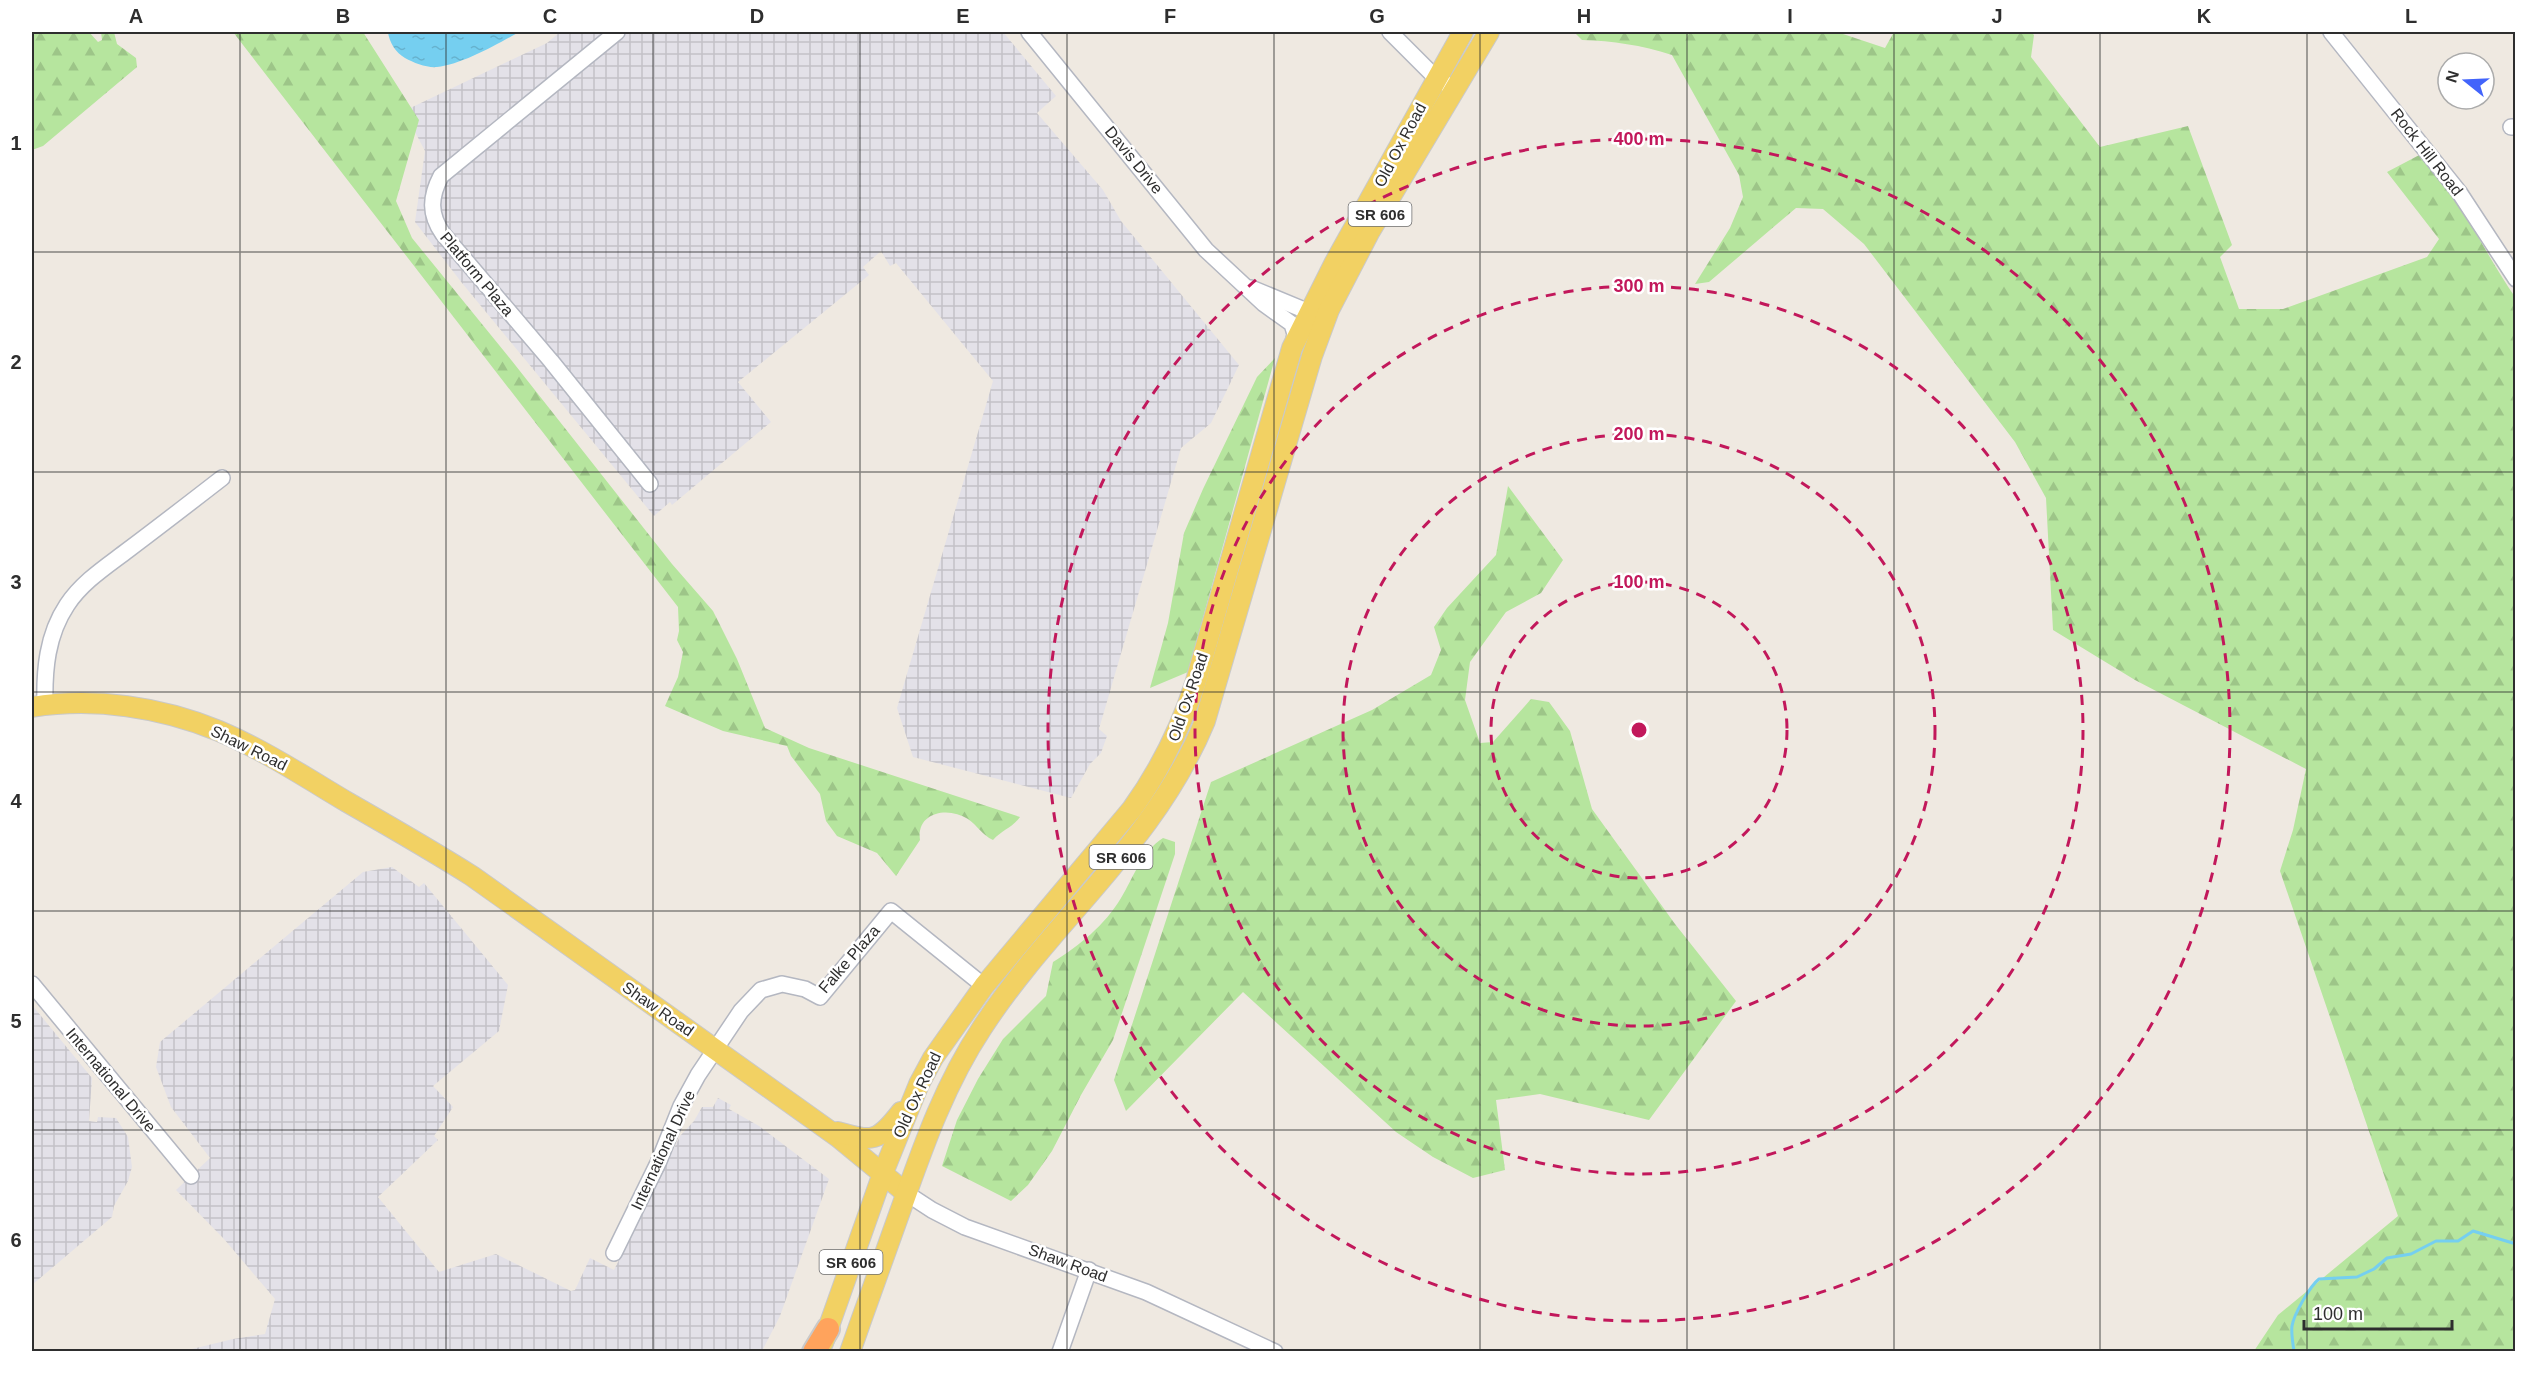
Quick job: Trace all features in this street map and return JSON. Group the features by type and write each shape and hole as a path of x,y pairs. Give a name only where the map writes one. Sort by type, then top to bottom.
{"highway":[{"path":"814,1352 828,1329"}],"main road":[{"name":"Old Ox Road","path":"820,1352 883,1173 915,1093 933,1058 984,986 1132,809 1150,785 1177,735 1195,684 1293,345 1463,32"},
{"name":"Old Ox Road","path":"850,1352 938,1108 965,1055 1004,996 1131,845 1162,804 1191,755 1212,698 1316,344 1347,274 1454,88 1489,32"},
{"path":"1309,312 1317,328 1316,344"},
{"name":"Shaw Road","path":"38,706 103,704 158,712 220,731 278,761 417,841 472,876 824,1128 906,1193"},
{"path":"824,1128 862,1139 874,1138 888,1128 915,1093"},
{"path":"833,1352 883,1210 886,1182 883,1173"}],"street":[{"name":"Platform Plaza","path":"617,32 441,176 433,194 432,215 443,234 651,484"},
{"name":"Davis Drive","path":"1029,32 1200,243 1242,285 1292,324 1295,334 1293,345"},
{"path":"1390,32 1436,78 1454,88"},
{"name":"Rock Hill Road","path":"2331,32 2459,192 2516,279"},
{"name":"Davis Drive","path":"1242,285 1309,312"},
{"path":"38,706 48,651 54,631 68,604 89,580 222,478"},
{"name":"Falke Plaza","path":"716,1050 741,1011 761,990 782,984 792,985 820,997 891,911 984,986"},
{"name":"International Drive","path":"32,984 191,1176"},
{"name":"International Drive","path":"614,1253 659,1161 681,1106 716,1050"},
{"name":"Shaw Road","path":"906,1193 965,1227 1146,1292 1275,1352"},
{"path":"1060,1352 1089,1270"}],"shaded area":[{"path":"560,32 1003,32 1056,96 1037,113 1103,190 1121,221 1239,365 1211,423 1181,448 1099,729 1107,736 1101,753 1090,764 1071,798 913,757 897,708 993,381 896,263 890,266 881,251 863,267 869,275 738,382 771,422 672,505 670,502 654,516 462,283 415,222 425,151 404,111 547,43"},
{"path":"392,867 419,887 424,883 508,985 499,1031 433,1086 453,1107 434,1136 438,1140 378,1197 439,1272 496,1254 571,1291 575,1290 590,1258 614,1270 680,1136 694,1121 702,1107 713,1107 718,1098 731,1105 729,1109 759,1126 829,1179 780,1316 762,1351 184,1351 265,1334 275,1299 224,1239 176,1190 210,1158 171,1107 156,1067 160,1042 363,872"},
{"path":"32,1005 92,1078 89,1121 97,1122 98,1117 116,1118 128,1137 132,1167 128,1181 114,1206 112,1217 32,1285"}],"green space":[{"path":"32,32 89,32 98,42 102,40 101,32 114,32 117,44 136,58 137,67 43,146 32,150"},
{"path":"233,32 363,32 419,120 396,201 412,238 672,564 713,611 737,659 765,728 809,748 1020,817 1017,821 993,840 960,815 935,814 923,823 920,840 896,876 877,853 837,836 826,821 820,794 791,756 787,746 723,731 665,706 678,677 683,652 677,640 678,607"},
{"path":"1574,32 1837,32 1885,48 1894,32 2031,32 2034,35 2031,57 2100,147 2188,126 2232,245 2220,257 2239,309 2283,309 2427,257 2439,239 2387,172 2425,152 2449,187 2515,297 2515,1351 2254,1351 2278,1315 2398,1216 2280,871 2293,830 2306,769 2135,680 2053,630 2046,498 2015,442 1864,244 1823,209 1796,208 1709,282 1695,284 1730,228 1743,197 1739,175 1672,55 1627,44 1582,40"},
{"path":"1275,358 1188,672 1150,688 1168,623 1184,533 1257,377"},
{"path":"1508,486 1563,560 1541,593 1506,612 1470,662 1465,700 1480,743 1493,742 1531,699 1549,702 1570,731 1592,809 1675,924 1736,1001 1649,1120 1540,1094 1496,1100 1505,1170 1473,1178 1433,1157 1396,1132 1243,992 1126,1111 1114,1080 1211,782 1372,710 1431,675 1441,650 1434,627 1447,608 1496,555"},
{"path":"1163,838 1175,842 1175,854 1113,1040 1052,1151 1028,1185 1011,1201 942,1166 957,1120 978,1079 1003,1039 1046,996 1053,962 1082,942 1115,908 1143,858"}],"water":[{"path":"388,32 519,32 468,58 433,67 416,63 402,56 394,47"}],"waterway":[{"path":"2294,1352 2293,1321 2307,1294 2319,1279 2357,1277 2374,1269 2387,1258 2411,1254 2436,1241 2458,1241 2473,1231 2516,1244"}]}
